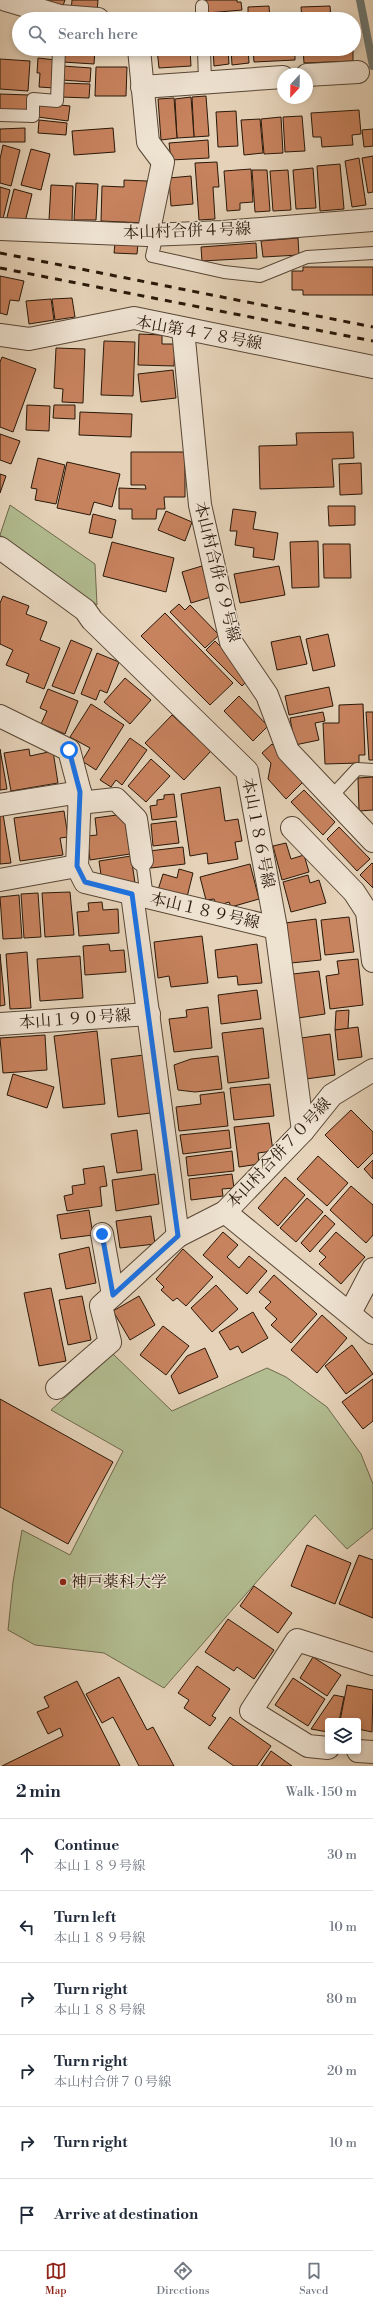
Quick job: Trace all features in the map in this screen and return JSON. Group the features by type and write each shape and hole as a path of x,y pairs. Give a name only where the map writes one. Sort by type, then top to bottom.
{"street":[{"path":"6,0 44,12"},
{"path":"140,56 148,142 163,162 152,234"},
{"path":"313,75 358,72"},
{"path":"142,87 277,77"},
{"name":"本山村合併４号線","path":"0,229 152,234 222,232 373,220"},
{"name":"本山第４７８号線","path":"0,335 29,338 134,318 373,367"},
{"name":"本山村合併６９号線","path":"183,329 200,505 231,642 266,695 288,751 373,841"},
{"name":"本山１８６号線","path":"0,548 85,610 92,620 247,771 276,928 304,1131"},
{"path":"0,716 69,750 80,797 77,866 0,880"},
{"path":"0,805 80,797 116,799 136,819 142,860"},
{"path":"292,828 354,892 367,912 373,961"},
{"name":"本山１８９号線","path":"77,866 85,882 276,928"},
{"path":"140,896 149,1014 178,1236"},
{"name":"本山１９０号線","path":"0,1024 149,1014"},
{"name":"本山村合併７０号線","path":"57,1388 110,1342 101,1306 178,1236 225,1212 304,1131 332,1095 373,1070"},
{"path":"225,1212 373,1333"},
{"path":"102,1234 113,1295"},
{"path":"350,1313 373,1269"},
{"path":"325,1748 308,1746 251,1711 297,1640 373,1664"},
{"path":"361,1751 373,1752"}],"lane":[{"path":"202,6 202,12"},
{"path":"0,115 33,116 33,99 57,101 59,56"},
{"path":"204,56 205,82"},
{"path":"152,234 152,256 224,272 260,276 307,257 373,253"},
{"path":"331,797 357,769 373,770"},
{"path":"140,896 142,860"}],"green space":[{"path":"10,505 95,564 97,605 0,535"},
{"path":"113,1354 172,1411 267,1368 286,1377 327,1407 361,1454 373,1484 373,1528 347,1549 315,1515 164,1688 104,1653 35,1645 8,1630 13,1582 22,1530 70,1555 123,1451 51,1410"}],"building":[{"path":"31,0 65,0 61,11"},
{"path":"72,0 98,0 97,12 71,11"},
{"path":"206,0 237,0 237,2 241,2 242,10 207,12"},
{"path":"269,6 269,12 248,12 248,7"},
{"path":"330,6 330,12 301,12 301,7"},
{"path":"63,56 95,56 94,64 63,62"},
{"path":"158,56 190,56 191,66 159,68"},
{"path":"213,56 228,56 229,64 214,66"},
{"path":"231,56 248,56 249,63 232,65"},
{"path":"254,56 295,56 295,60 254,62"},
{"path":"304,56 353,56 353,61 304,63"},
{"path":"38,58 56,60 54,88 39,87 40,73 37,73"},
{"path":"0,59 30,61 28,91 0,89"},
{"path":"63,66 91,68 90,82 62,80"},
{"path":"96,67 127,67 126,96 95,96"},
{"path":"61,83 90,84 89,98 61,97"},
{"path":"0,94 29,95 28,113 0,111"},
{"path":"206,96 209,136 194,137 192,97"},
{"path":"191,97 194,137 177,138 175,99"},
{"path":"174,98 177,138 161,140 158,99"},
{"path":"40,103 70,106 68,121 38,117"},
{"path":"359,110 361,134 352,135 353,145 322,147 321,137 313,137 311,113"},
{"path":"236,111 238,146 218,147 216,112"},
{"path":"302,116 305,151 285,152 283,117"},
{"path":"281,117 283,153 264,154 261,119"},
{"path":"260,119 263,153 244,155 241,120"},
{"path":"39,120 67,123 66,135 38,133"},
{"path":"25,128 25,142 0,142 0,129"},
{"path":"113,128 115,152 74,155 72,131"},
{"path":"373,129 373,146 364,147 362,130"},
{"path":"208,140 209,158 171,160 169,143"},
{"path":"3,145 20,150 11,186 0,183 0,159"},
{"path":"31,149 50,154 41,190 21,185"},
{"path":"373,156 373,192 368,193 362,158"},
{"path":"359,158 366,205 352,207 345,161"},
{"path":"217,162 219,187 213,187 215,219 199,220 195,163"},
{"path":"340,164 344,209 320,211 317,166"},
{"path":"313,168 316,208 296,209 293,170"},
{"path":"251,169 253,202 240,203 240,210 227,211 224,171"},
{"path":"252,170 267,170 270,211 255,212"},
{"path":"288,170 291,210 273,211 270,171"},
{"path":"191,176 193,204 171,206 169,178"},
{"path":"124,180 147,181 146,223 101,221 102,186 124,187"},
{"path":"76,183 98,184 96,220 74,220"},
{"path":"51,185 73,186 72,221 49,220"},
{"path":"0,187 10,190 2,223 0,223"},
{"path":"14,189 32,194 24,226 6,221"},
{"path":"298,238 299,255 263,257 261,241"},
{"path":"115,243 138,244 137,254 114,253"},
{"path":"256,243 257,258 202,261 201,247"},
{"path":"303,267 373,267 373,295 303,295 303,290 292,290 292,271 303,271"},
{"path":"0,276 24,281 19,301 10,300 7,315 0,313"},
{"path":"72,298 75,317 55,320 52,299"},
{"path":"51,299 54,320 29,324 26,301"},
{"path":"139,334 162,335 162,344 175,344 174,366 138,365"},
{"path":"104,341 135,342 133,396 101,395"},
{"path":"56,348 85,349 83,403 62,402 63,389 54,388"},
{"path":"2,357 36,369 13,432 0,427 0,362"},
{"path":"173,370 176,398 141,402 138,374"},
{"path":"27,405 50,406 49,431 26,430"},
{"path":"54,405 75,405 75,419 53,418"},
{"path":"80,412 132,414 131,437 79,435"},
{"path":"353,432 354,458 332,459 334,487 260,489 259,446 297,445 296,433"},
{"path":"0,434 20,441 11,464 0,460"},
{"path":"131,452 185,452 185,497 164,497 165,509 157,509 156,519 132,519 132,509 119,509 119,488 146,489 145,485 131,485"},
{"path":"38,458 65,465 56,504 35,500 37,489 31,488"},
{"path":"67,462 120,474 112,507 94,502 90,515 57,508"},
{"path":"361,463 362,494 340,495 339,464"},
{"path":"0,474 6,476 0,493"},
{"path":"328,506 355,506 355,525 329,526"},
{"path":"233,509 256,512 253,529 278,533 274,560 253,557 254,548 235,545 237,531 230,531"},
{"path":"166,511 192,522 185,541 158,530"},
{"path":"93,514 116,520 112,538 89,533"},
{"path":"318,541 319,587 292,588 290,542"},
{"path":"112,542 174,558 166,592 103,576"},
{"path":"323,544 350,544 351,578 324,578"},
{"path":"202,566 211,597 191,603 182,572"},
{"path":"279,566 285,595 240,603 234,574"},
{"path":"3,596 29,606 26,614 47,622 40,640 60,648 44,689 26,682 29,674 6,665 13,650 0,644 0,603"},
{"path":"179,604 185,610 190,605 219,635 205,648 170,612"},
{"path":"165,613 233,683 210,705 141,636"},
{"path":"328,634 335,666 313,671 306,639"},
{"path":"300,636 307,664 277,670 271,642"},
{"path":"71,640 92,649 74,694 52,686"},
{"path":"215,641 251,677 242,686 206,650"},
{"path":"97,653 119,662 107,693 100,690 96,700 81,694"},
{"path":"125,678 151,700 130,724 104,702"},
{"path":"329,687 333,706 289,715 285,696"},
{"path":"48,689 78,701 65,734 41,724 47,711 40,708"},
{"path":"239,696 268,726 253,741 224,711"},
{"path":"91,704 124,725 96,770 82,761 90,748 70,737"},
{"path":"363,704 365,755 359,755 359,763 325,764 323,723 339,723 339,705"},
{"path":"323,712 325,721 315,723 319,740 295,745 290,718"},
{"path":"366,712 373,712 373,760 369,760"},
{"path":"172,715 211,751 184,780 145,743"},
{"path":"130,738 147,750 122,785 116,780 111,787 100,780"},
{"path":"272,744 306,779 286,799 268,779 271,763 262,753"},
{"path":"0,749 7,789 0,790"},
{"path":"29,749 30,756 53,751 58,783 11,791 4,753"},
{"path":"151,759 170,776 146,802 128,786"},
{"path":"373,777 373,810 359,811 358,778"},
{"path":"220,787 225,821 238,819 242,841 235,842 238,859 208,864 207,853 190,856 181,794"},
{"path":"304,790 335,822 323,835 291,802"},
{"path":"174,794 177,817 152,820 150,806 157,805 157,800 164,799 164,795"},
{"path":"64,811 68,837 60,838 63,855 20,861 14,818"},
{"path":"3,814 11,863 0,864 0,815"},
{"path":"124,814 130,854 90,860 87,836 97,835 95,818"},
{"path":"176,821 179,843 153,846 151,824"},
{"path":"339,827 370,859 357,871 327,839"},
{"path":"286,843 291,859 304,855 309,872 282,880 273,846"},
{"path":"183,847 185,864 151,868 149,851"},
{"path":"131,856 135,883 102,882 99,861"},
{"path":"372,863 373,864 373,888 360,875"},
{"path":"250,864 259,899 231,907 229,902 217,906 214,899 206,900 200,877"},
{"path":"179,869 193,873 187,897 158,890 163,874 177,878"},
{"path":"308,875 310,883 319,880 326,903 291,912 283,882"},
{"path":"70,892 74,935 45,937 42,893"},
{"path":"38,893 41,937 24,938 21,894"},
{"path":"19,895 22,938 3,939 0,897"},
{"path":"102,902 103,910 118,909 119,933 79,936 77,912 89,911 88,903"},
{"path":"349,917 354,952 325,955 321,920"},
{"path":"316,919 321,960 291,963 285,923"},
{"path":"202,936 208,983 171,987 169,976 158,978 154,942"},
{"path":"109,944 110,951 124,950 126,972 85,975 83,946"},
{"path":"257,944 262,983 238,985 237,976 218,978 215,950"},
{"path":"27,952 31,1008 10,1009 6,954"},
{"path":"0,954 5,1005 0,1006"},
{"path":"80,956 83,998 40,1001 37,959"},
{"path":"358,959 363,1005 330,1009 326,976 339,974 337,961"},
{"path":"319,971 325,1014 298,1018 293,974"},
{"path":"257,990 261,1019 221,1024 218,995"},
{"path":"208,1007 212,1048 174,1052 169,1019 187,1017 186,1010"},
{"path":"349,1010 348,1029 335,1030 336,1011"},
{"path":"358,1027 362,1057 338,1060 335,1030"},
{"path":"263,1028 269,1078 228,1083 222,1033"},
{"path":"97,1031 105,1104 63,1108 54,1036"},
{"path":"330,1034 335,1075 306,1079 301,1038"},
{"path":"45,1035 47,1070 3,1073 0,1038"},
{"path":"144,1055 151,1113 118,1117 111,1059"},
{"path":"218,1056 222,1089 195,1092 178,1090 174,1065 191,1059"},
{"path":"13,1074 54,1087 47,1108 7,1095"},
{"path":"270,1084 274,1116 234,1120 230,1088"},
{"path":"224,1092 228,1126 179,1131 176,1107 201,1104 200,1095"},
{"path":"351,1110 373,1132 373,1153 358,1168 325,1135"},
{"path":"269,1123 273,1151 258,1153 259,1164 239,1167 234,1127"},
{"path":"137,1130 142,1170 117,1173 111,1134"},
{"path":"229,1130 231,1148 183,1154 180,1135"},
{"path":"232,1151 234,1171 188,1176 186,1157"},
{"path":"318,1156 348,1183 327,1206 297,1179"},
{"path":"373,1160 373,1179 364,1169"},
{"path":"104,1166 107,1186 100,1187 102,1206 67,1211 64,1196 73,1194 72,1186 85,1184 83,1169"},
{"path":"155,1174 159,1204 116,1211 112,1180"},
{"path":"232,1174 234,1188 222,1189 223,1196 191,1200 189,1179"},
{"path":"285,1177 305,1195 278,1226 258,1208"},
{"path":"351,1186 373,1205 373,1235 366,1243 330,1210"},
{"path":"307,1198 323,1212 296,1242 280,1228"},
{"path":"89,1210 93,1235 61,1239 57,1215"},
{"path":"325,1215 335,1224 310,1252 301,1243"},
{"path":"151,1216 155,1244 120,1248 116,1221"},
{"path":"223,1232 238,1245 227,1257 239,1268 249,1256 267,1271 247,1294 203,1255"},
{"path":"336,1232 365,1257 341,1284 319,1264 326,1257 319,1251"},
{"path":"89,1247 96,1283 66,1289 59,1254"},
{"path":"183,1249 213,1277 186,1306 177,1298 173,1301 161,1290 164,1287 156,1279"},
{"path":"274,1275 317,1314 291,1343 271,1325 277,1319 265,1308 271,1302 259,1292"},
{"path":"216,1285 238,1309 212,1332 191,1308"},
{"path":"51,1288 66,1361 39,1366 24,1293"},
{"path":"82,1296 91,1340 68,1345 59,1300"},
{"path":"139,1296 155,1325 130,1340 113,1311"},
{"path":"253,1312 268,1338 242,1353 238,1346 230,1350 219,1332"},
{"path":"322,1315 347,1338 317,1373 291,1350"},
{"path":"163,1326 189,1346 166,1375 140,1355"},
{"path":"352,1345 373,1374 346,1394 325,1366"},
{"path":"205,1348 218,1377 179,1394 171,1376 187,1356"},
{"path":"373,1379 373,1421 363,1429 342,1402"},
{"path":"0,1399 113,1462 68,1544 0,1507"},
{"path":"307,1545 351,1563 335,1604 291,1586"},
{"path":"359,1555 373,1560 373,1618 339,1604"},
{"path":"254,1586 292,1613 278,1633 240,1606"},
{"path":"228,1619 274,1650 254,1679 237,1667 234,1671 205,1652"},
{"path":"313,1657 341,1675 327,1696 300,1678"},
{"path":"197,1666 230,1689 212,1716 216,1718 210,1726 184,1708 189,1700 178,1693"},
{"path":"119,1677 147,1730 153,1727 174,1766 139,1766 113,1717 102,1723 86,1694"},
{"path":"293,1678 325,1699 308,1726 275,1705"},
{"path":"77,1681 120,1766 2,1766 63,1736 60,1728 48,1734 37,1712 49,1707 44,1697"},
{"path":"347,1685 373,1690 372,1732 361,1730 361,1718 341,1718"},
{"path":"334,1695 344,1697 340,1718 325,1718 325,1731 311,1729"},
{"path":"230,1717 271,1746 257,1766 234,1766 208,1748"},
{"path":"271,1751 292,1766 261,1766"}],"waterway":[{"path":"360,0 373,66"}],"railway":[{"path":"0,253 373,327"},
{"path":"0,268 373,341"}],"place":[{"name":"神戸薬科大学","path":"63,1582"}],"route":[{"path":"69,750 80,792 77,866 85,882 132,894 178,1236 113,1295 102,1234"}]}
